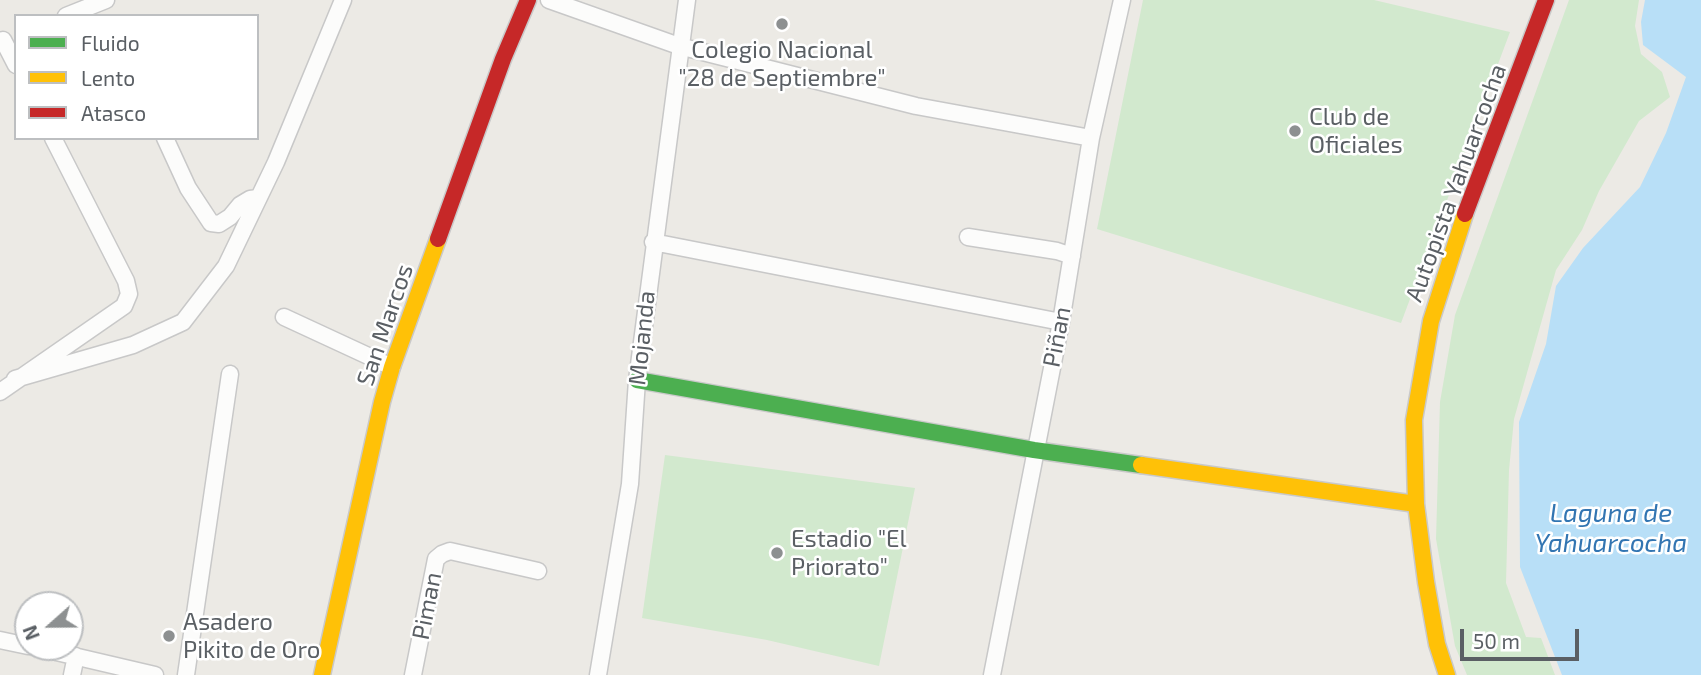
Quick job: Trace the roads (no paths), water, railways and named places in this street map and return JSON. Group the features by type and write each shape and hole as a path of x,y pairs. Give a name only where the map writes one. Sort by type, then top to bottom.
{"street":[{"path":"16,379 133,345 183,321 226,265 276,162 343,0"},
{"name":"San Marcos","path":"322,675 382,402 503,59 528,0"},
{"path":"549,0 679,46 916,106 1091,138"},
{"name":"Mojanda","path":"598,675 630,484 637,380 653,242 687,0"},
{"name":"Piñan","path":"992,675 1061,322 1091,138 1122,0"},
{"name":"Autopista Yahuarcocha","path":"1447,675 1437,644 1416,505 1414,420 1431,321 1455,242 1546,0"},
{"path":"74,14 109,5"},
{"path":"6,39 14,60"},
{"path":"0,392 124,306 129,294 126,281 54,140"},
{"path":"166,140 188,188 211,223 219,224 230,217 240,205 258,198"},
{"path":"968,237 1057,251 1072,256"},
{"path":"653,242 1061,322"},
{"path":"284,317 393,367"},
{"path":"186,675 230,374"},
{"path":"637,380 1034,450 1416,505"},
{"name":"Piman","path":"413,675 436,559 442,554 450,551 538,571"},
{"path":"84,658 155,675"}],"water":[{"name":"Laguna de Yahuarcocha","path":"1645,0 1701,0 1701,675 1562,675 1520,567 1519,422 1546,344 1556,286 1583,248 1640,187 1666,133 1686,77 1643,45 1641,22"}],"place":[{"name":"Colegio Nacional \"28 de Septiembre\"","path":"782,24"},
{"name":"Club de Oficiales","path":"1295,131"},
{"name":"Estadio \"El Priorato\"","path":"777,553"},
{"name":"Asadero Pikito de Oro","path":"169,636"}]}
